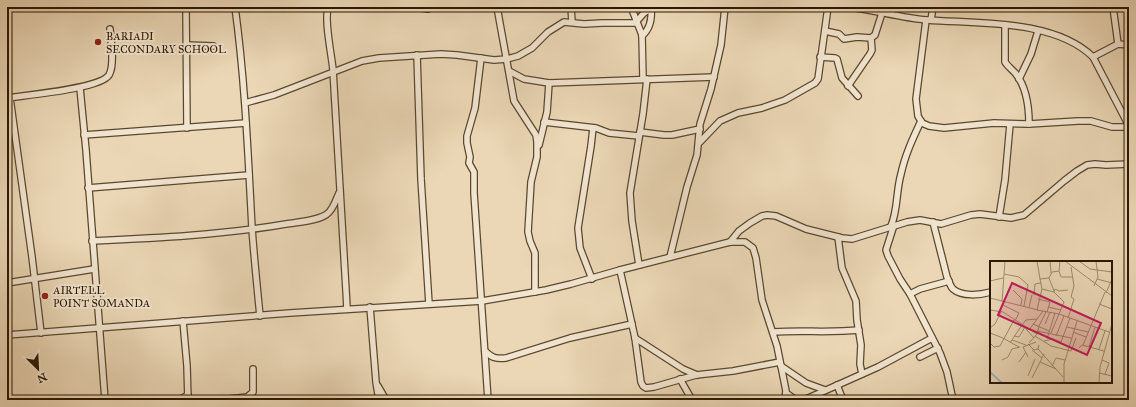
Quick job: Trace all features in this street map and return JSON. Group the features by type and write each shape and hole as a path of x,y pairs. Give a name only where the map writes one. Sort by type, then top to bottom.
{"street":[{"path":"186,7 188,128"},
{"path":"235,7 245,103 252,230 260,316"},
{"path":"329,7 326,18 333,71 347,309"},
{"path":"415,7 428,9 435,7"},
{"path":"497,7 514,101 536,135 537,157"},
{"path":"571,7 572,22"},
{"path":"632,7 642,36 645,79 640,134 630,193 632,221 639,265"},
{"path":"637,22 651,7"},
{"path":"642,36 650,24 652,12 651,7"},
{"path":"670,257 687,186 700,142 700,129 704,110 714,77 721,45 725,7"},
{"path":"700,142 720,121 738,113 762,108 786,100 815,83 818,79 828,7"},
{"path":"849,7 883,11 928,20 1005,25 1038,31 1070,40 1093,56 1129,127 1112,127 1091,121 1029,124 994,123 944,128 929,126 922,123 918,116 916,99 919,65 928,20 933,7"},
{"path":"1113,7 1118,44"},
{"path":"825,31 836,33 844,39 857,37 871,38 875,35 883,11"},
{"path":"245,103 274,95 362,61 417,55 457,55 494,60 507,59 518,56 532,48 555,26 564,22 584,24 637,22"},
{"path":"1005,25 1005,62 1019,78 1027,104 1029,124"},
{"path":"41,333 35,279 8,98 80,88 105,80 112,68 110,29"},
{"path":"1019,78 1031,54 1038,31"},
{"path":"848,86 872,50 871,38"},
{"path":"1093,56 1118,44 1129,45"},
{"path":"187,45 213,46"},
{"path":"417,55 421,179 430,304"},
{"path":"820,57 835,58 837,60 842,78 858,96"},
{"path":"481,58 476,102 467,136 467,143 470,157 469,163 474,172 474,193 488,400"},
{"path":"509,71 524,79 549,83 714,77"},
{"path":"535,292 535,260 528,232 531,182 547,112 549,83"},
{"path":"80,88 105,400"},
{"path":"921,121 900,174 895,217 886,250 900,280 910,294 938,348 947,372 953,400"},
{"path":"544,122 592,128 609,133 672,135 700,129"},
{"path":"84,135 246,123"},
{"path":"999,217 1005,180 1010,124"},
{"path":"592,128 591,146 578,228 580,248 592,279"},
{"path":"730,242 740,231 762,216 776,216 806,228 838,237 852,239 892,226 920,220 946,224 962,218 980,214 1011,218 1024,215 1068,178 1087,165 1095,164 1106,166 1129,164"},
{"path":"88,188 250,176"},
{"path":"92,241 169,237 252,230 320,218 330,211 340,192"},
{"path":"933,222 949,281 954,290 966,294 990,292"},
{"path":"838,237 842,268 856,301 861,345 860,364 862,374"},
{"path":"7,335 370,307 482,301 535,292 592,279 620,270 730,242 745,242 753,248 756,258 762,300 773,332 781,364 786,393 785,400"},
{"path":"7,283 94,269"},
{"path":"620,270 635,338 641,382 646,388 697,375 781,364 806,383 825,390"},
{"path":"910,294 920,289 949,281"},
{"path":"370,307 376,382 379,400"},
{"path":"179,400 188,398 183,321"},
{"path":"485,350 490,356 497,359 506,358 570,338 632,324"},
{"path":"773,332 799,330 837,332 859,330"},
{"path":"635,338 677,366 697,375"},
{"path":"804,400 912,350 932,338"},
{"path":"920,357 938,348"},
{"path":"219,400 247,397 251,394 253,392 253,369"},
{"path":"680,379 692,400"},
{"path":"376,382 386,400"},
{"path":"837,385 843,400"},
{"path":"786,393 796,400"}],"place":[{"name":"BARIADI SECONDARY SCHOOL","path":"98,42"},
{"name":"AIRTELL POINT SOMANDA","path":"45,296"}]}
